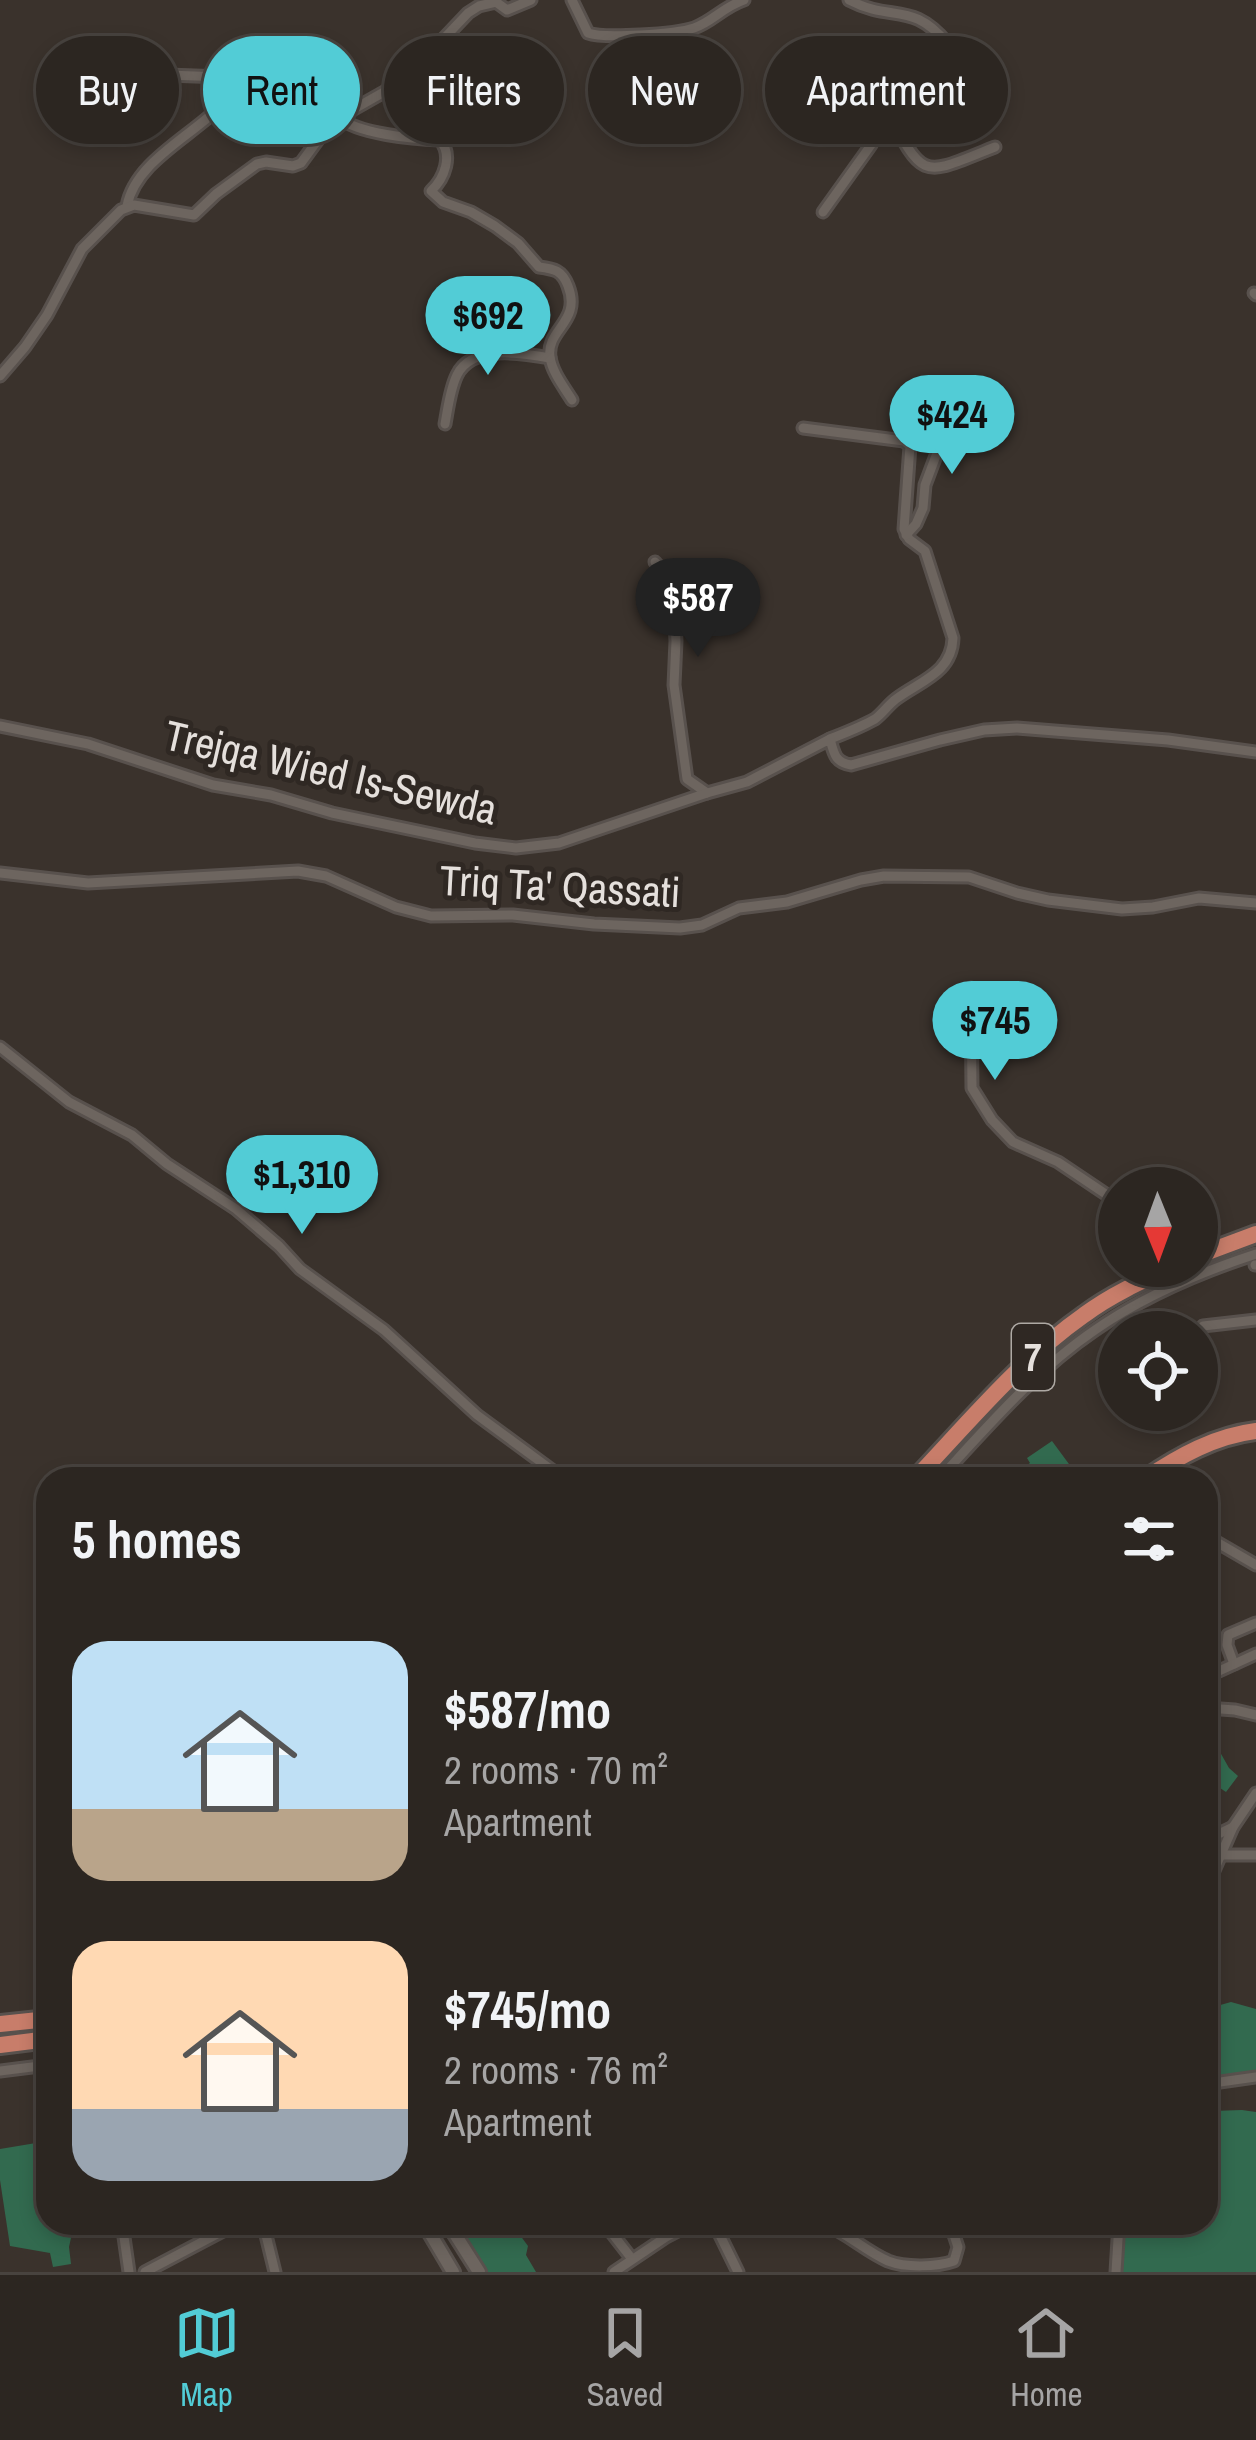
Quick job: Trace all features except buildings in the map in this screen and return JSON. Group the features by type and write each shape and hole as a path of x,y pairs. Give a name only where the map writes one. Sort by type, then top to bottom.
{"highway":[{"path":"1218,1248 1256,1234"},
{"name":"7","path":"927,1467 1047,1344 1085,1314 1132,1287"},
{"path":"1163,1467 1224,1437 1256,1431"},
{"path":"0,2024 36,2020"},
{"path":"0,2044 36,2040"}],"main road":[{"path":"431,2235 453,2272"},
{"path":"456,2235 479,2272"}],"street":[{"path":"360,105 399,82 479,6 496,1 507,10 531,0"},
{"path":"572,0 588,33 606,37 693,28 727,5 744,0"},
{"path":"849,0 867,9 912,14 932,23 942,36"},
{"path":"179,75 238,82 179,141"},
{"path":"360,127 440,140 447,152 443,178 431,190 436,197 484,218 518,243 538,267 560,272 572,306 553,340 550,358 572,400"},
{"path":"0,375 46,315 82,249 127,206 129,194 149,168 176,144"},
{"path":"127,206 194,215 257,164 293,166 301,163 315,144"},
{"path":"823,212 871,144"},
{"path":"904,144 924,167 942,168 995,147"},
{"path":"445,424 454,381 469,361 509,353 550,358"},
{"path":"906,535 923,508 941,426 952,420 1005,418"},
{"path":"803,428 908,443 906,535"},
{"name":"Trejqa Wied Is-Sewda","path":"0,726 88,744 213,785 272,795 332,813 502,847 560,843 758,778 872,721 926,682 952,650 950,624 925,551 906,535"},
{"path":"656,562 673,590 674,685 687,779 707,793"},
{"path":"830,739 835,757 850,765 984,730 1017,728 1256,752"},
{"name":"Triq Ta' Qassati","path":"0,873 88,883 298,871 326,876 396,907 431,916 513,915 680,928 702,925 739,908 787,902 884,877 969,877 1033,896 1122,909 1199,898 1256,903"},
{"path":"971,988 972,1088 992,1120 1013,1142 1058,1162 1098,1189"},
{"path":"0,1047 69,1102 132,1136 236,1210 300,1269 384,1330 478,1415 548,1467"},
{"path":"1218,1266 1256,1254"},
{"path":"950,1467 1026,1388 1082,1340 1162,1287"},
{"path":"1218,1324 1256,1320"},
{"path":"1218,1543 1256,1565"},
{"path":"1234,1664 1228,1635 1256,1623"},
{"path":"1218,1671 1256,1654"},
{"path":"1218,1709 1256,1715"},
{"path":"1218,1860 1256,1793"},
{"path":"1218,1834 1233,1827"},
{"path":"1220,1855 1256,1856"},
{"path":"0,2071 36,2066"},
{"path":"1218,2082 1256,2077"},
{"path":"124,2235 129,2272"},
{"path":"145,2272 215,2235"},
{"path":"266,2235 275,2272"},
{"path":"613,2235 632,2259"},
{"path":"614,2272 672,2235"},
{"path":"720,2235 738,2272"},
{"path":"847,2235 890,2262 940,2266 954,2261 958,2247 954,2235"},
{"path":"1115,2272 1118,2235"}],"green space":[{"path":"1052,1441 1071,1467 1024,1467 1030,1463 1027,1458"},
{"path":"1218,1749 1238,1776 1226,1792 1218,1787"},
{"path":"1231,2002 1256,2009 1256,2071 1218,2078 1218,2006"},
{"path":"1218,2111 1256,2112 1256,2272 1121,2272 1123,2235 1218,2235"},
{"path":"36,2143 36,2235 72,2235 71,2264 53,2267 50,2253 10,2246 0,2149"},
{"path":"465,2235 520,2235 536,2272 488,2272"}]}
